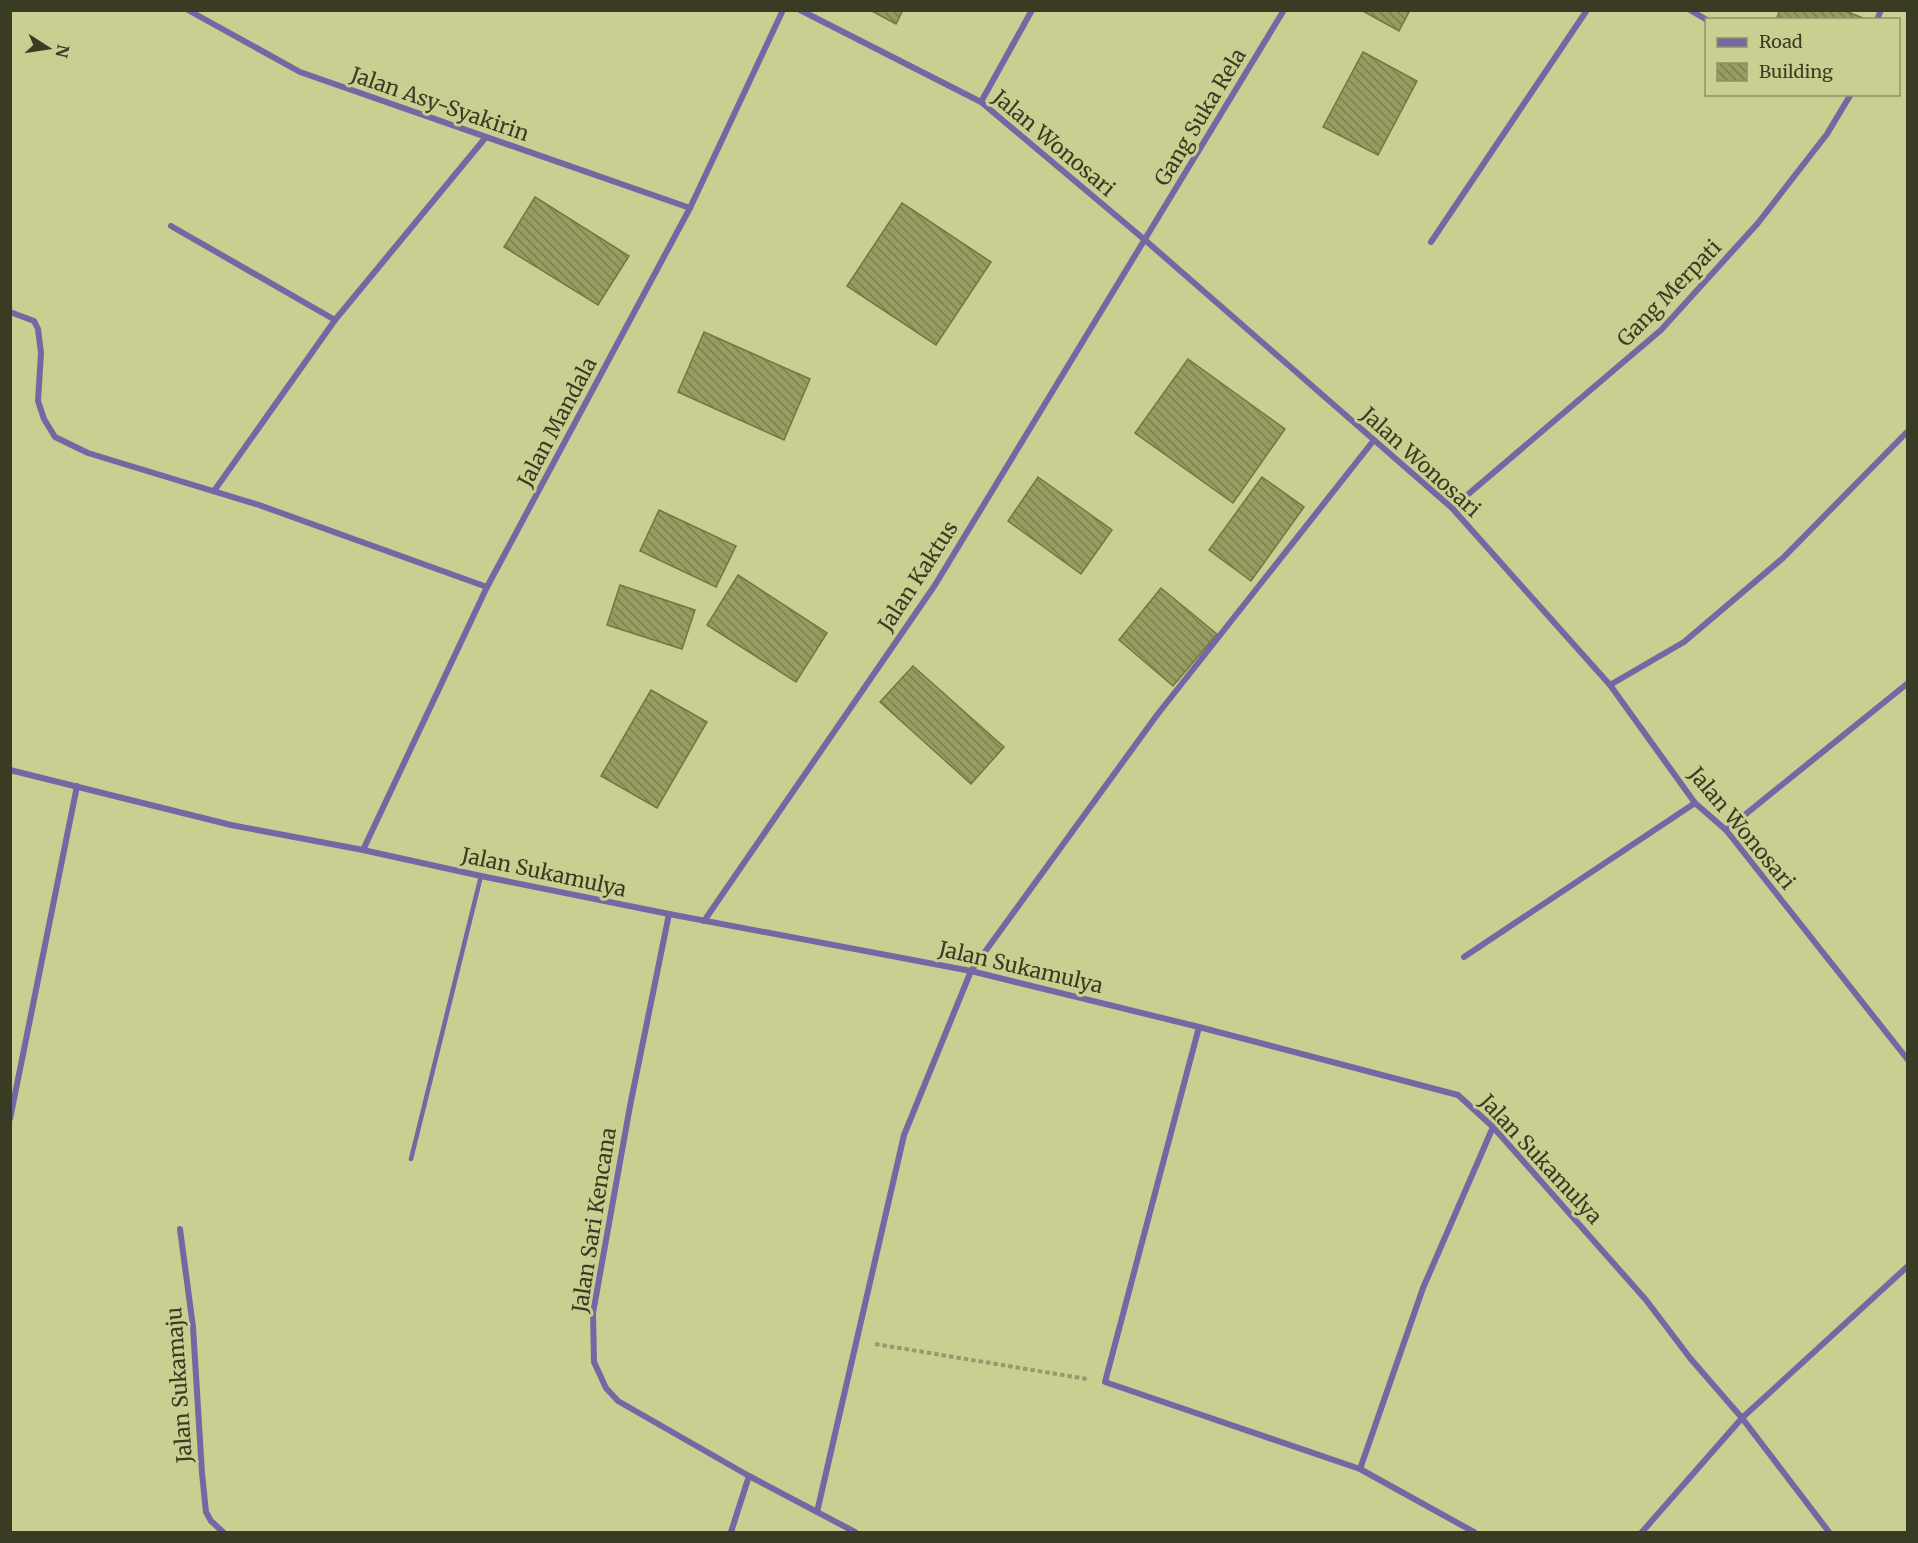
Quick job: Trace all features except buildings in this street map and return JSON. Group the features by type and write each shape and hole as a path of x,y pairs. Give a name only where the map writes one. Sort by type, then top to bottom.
{"street":[{"name":"Jalan Asy-Syakirin","path":"188,10 300,72 690,208"},
{"name":"Jalan Mandala","path":"363,850 487,587 690,208 783,10"},
{"name":"Jalan Wonosari","path":"800,10 981,102 1145,240 1452,508 1610,685 1695,803 1726,830 1908,1060"},
{"path":"981,102 1032,10"},
{"name":"Gang Suka Rela","path":"1145,240 1284,10"},
{"path":"1431,242 1587,10"},
{"path":"1690,10 1705,19"},
{"name":"Gang Merpati","path":"1452,508 1661,330 1758,223 1827,134 1850,96"},
{"path":"214,491 335,320 486,137"},
{"path":"171,226 335,320"},
{"name":"Jalan Kaktus","path":"704,921 935,585 1145,240"},
{"path":"10,312 34,321 38,329 41,353 38,401 44,419 55,437 88,453 259,505 487,587"},
{"path":"1610,685 1683,642 1783,558 1908,431"},
{"path":"817,1512 904,1135 971,971 1157,716 1374,440"},
{"path":"1726,830 1908,683"},
{"name":"Jalan Sukamulya","path":"10,770 231,825 704,921 971,971 1199,1027 1458,1095 1493,1127 1646,1300 1690,1358 1742,1418 1829,1533"},
{"path":"10,1119 77,786"},
{"path":"1464,957 1695,803"},
{"name":"Jalan Sari Kencana","path":"669,914 630,1106 593,1313 594,1362 606,1388 618,1401 855,1533"},
{"path":"1199,1027 1105,1382 1360,1469 1474,1533"},
{"path":"1360,1469 1423,1288 1493,1127"},
{"name":"Jalan Sukamaju","path":"180,1229 193,1327 206,1512 223,1533"},
{"path":"1642,1533 1742,1418 1908,1266"},
{"path":"731,1533 749,1476"}],"lane":[{"path":"411,1160 481,876"}],"path":[{"path":"857,1342 1105,1382"}]}
